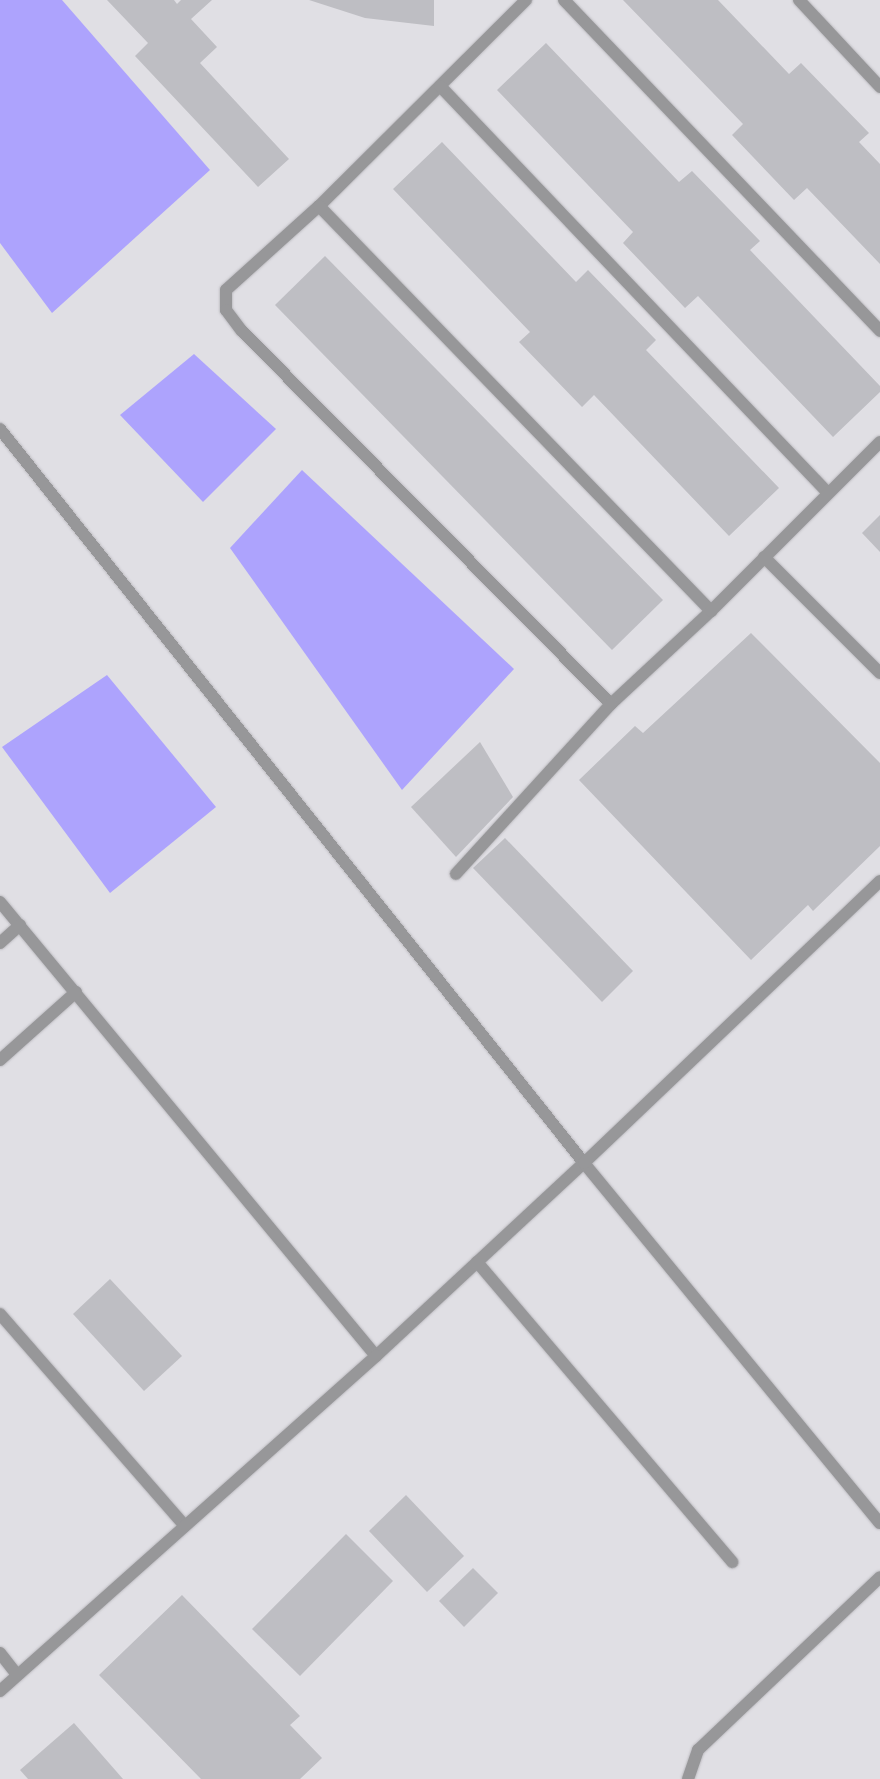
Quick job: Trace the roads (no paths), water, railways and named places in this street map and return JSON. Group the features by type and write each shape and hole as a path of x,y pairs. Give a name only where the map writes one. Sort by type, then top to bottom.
{"street":[{"path":"526,0 319,206 226,290 226,310 242,331 611,704"},
{"path":"564,0 880,331"},
{"path":"799,0 880,87"},
{"path":"440,86 828,493"},
{"path":"319,206 710,611"},
{"path":"0,429 584,1163 880,1523"},
{"path":"456,874 611,704 710,611 880,442"},
{"path":"764,557 880,673"},
{"path":"0,1691 376,1356 584,1163 880,880"},
{"path":"0,902 376,1356"},
{"path":"0,943 20,926"},
{"path":"0,1060 76,992"},
{"path":"477,1262 732,1562"},
{"path":"0,1314 186,1526"},
{"path":"688,1779 698,1750 880,1576"},
{"path":"0,1652 17,1676"}]}
